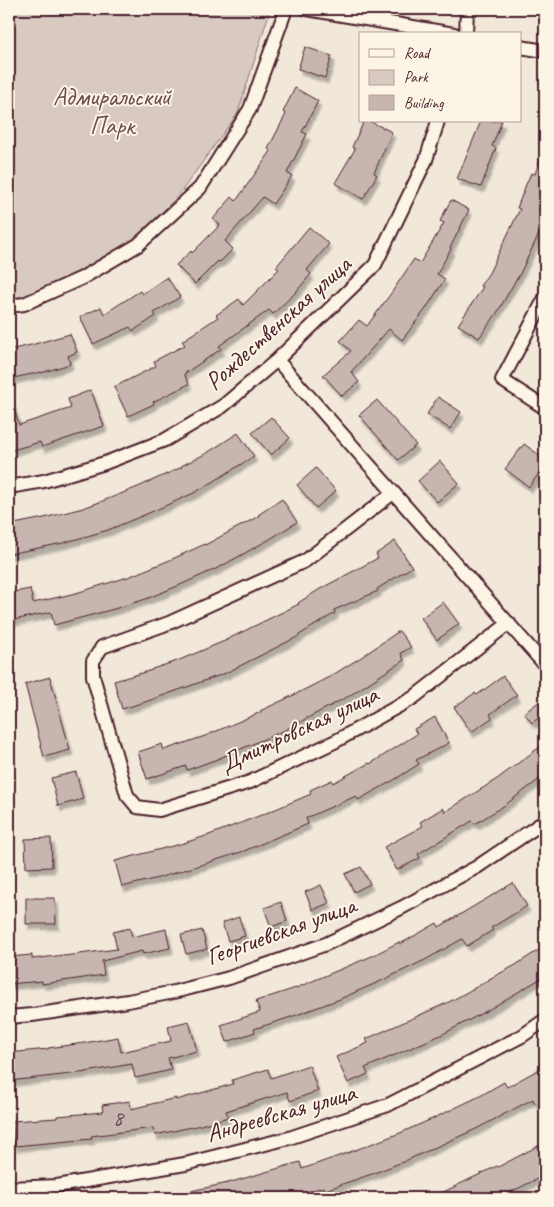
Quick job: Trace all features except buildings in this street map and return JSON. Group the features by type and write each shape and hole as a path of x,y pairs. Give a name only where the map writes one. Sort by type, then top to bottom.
{"street":[{"path":"9,306 24,304 82,278 138,244 200,188 250,109 286,9"},
{"path":"307,9 442,32"},
{"path":"466,9 466,32"},
{"path":"522,46 545,52"},
{"name":"Рождественская улица","path":"9,487 44,481 106,463 165,440 223,406 277,360 375,265 426,160 438,122"},
{"path":"545,298 502,380 545,408"},
{"path":"277,360 545,665"},
{"name":"Дмитровская улица","path":"393,492 305,561 169,623 102,647 93,661 93,676 127,794 137,807 159,810 250,782 336,741 413,698 509,623"},
{"name":"Георгиевская улица","path":"9,1017 128,1001 174,992 229,978 326,944 401,908 478,867 545,821"},
{"name":"Андреевская улица","path":"9,1188 57,1186 184,1164 289,1138 388,1105 522,1036 545,1020"}],"green space":[{"name":"Адмиральский Парк","path":"9,9 269,9 238,113 178,196 127,247 38,293 9,299"}]}
